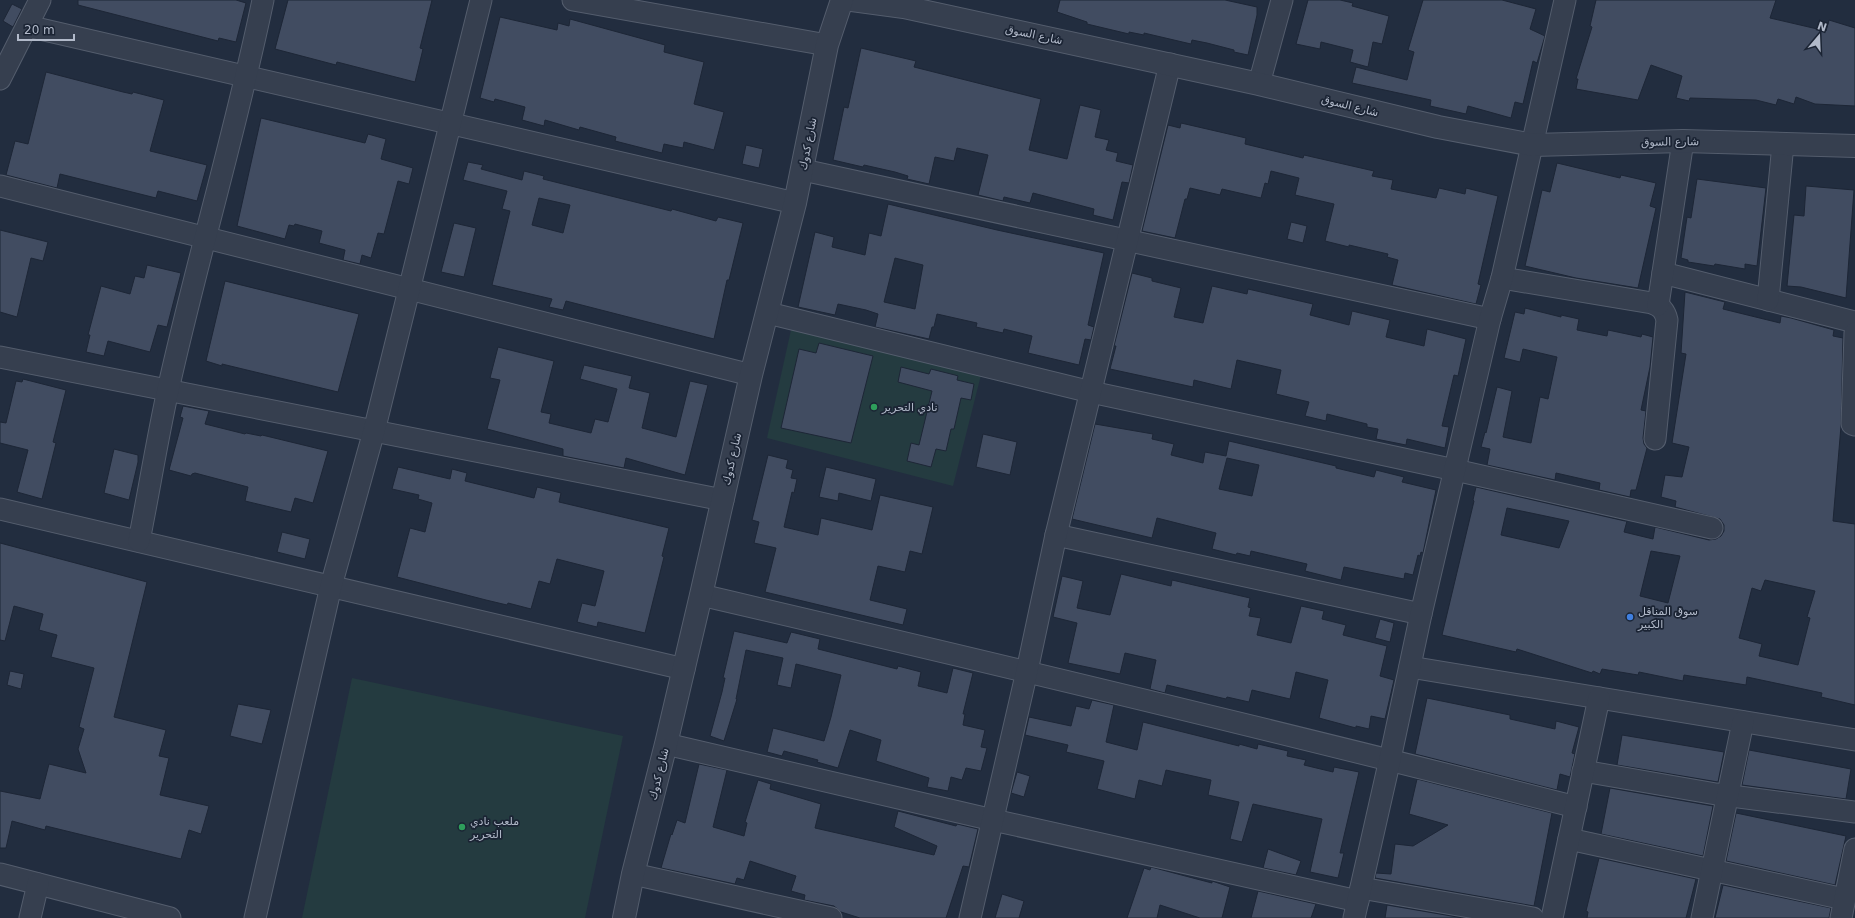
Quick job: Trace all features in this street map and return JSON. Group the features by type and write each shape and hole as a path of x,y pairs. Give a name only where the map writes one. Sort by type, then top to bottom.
{"street":[{"path":"0,79 40,0"},
{"path":"139,541 168,390 248,75 263,0"},
{"path":"255,918 331,586 374,431 481,0"},
{"path":"573,0 827,45"},
{"name":"شارع كدوك","path":"624,918 633,874 684,669 751,375 768,313 803,170 827,45 842,0"},
{"name":"شارع السوق","path":"852,0 905,3 1259,84 1438,127 1533,145 1683,141 1855,146"},
{"path":"1259,84 1282,0"},
{"path":"1357,902 1421,614 1490,319 1502,278 1565,0"},
{"path":"27,26 248,75 795,203"},
{"path":"970,918 1028,671 1056,535 1129,239 1170,64"},
{"path":"1658,305 1683,141"},
{"path":"1768,300 1783,144"},
{"path":"803,170 1129,239 1490,319"},
{"path":"0,186 206,236 751,375"},
{"path":"1663,273 1855,322"},
{"path":"1502,278 1658,305 1666,314 1667,320 1654,439"},
{"path":"768,313 1091,392 1455,470 1712,528"},
{"path":"1855,333 1852,424 1855,425"},
{"path":"0,357 723,500"},
{"path":"0,508 684,669"},
{"path":"1056,535 1421,614"},
{"path":"701,595 1028,671 1390,759 1576,807"},
{"path":"1410,667 1855,740"},
{"path":"1552,918 1599,698"},
{"path":"1702,918 1743,722"},
{"path":"666,744 1357,902 1533,918"},
{"path":"1583,771 1728,795 1855,812"},
{"path":"1569,839 1712,870 1843,909 1852,878 1855,849"},
{"path":"0,874 170,918"},
{"path":"633,874 831,918"},
{"path":"30,918 38,884"}],"green space":[{"name":"نادي التحرير","path":"791,330 981,375 953,486 767,438"},
{"name":"ملعب نادي التحرير","path":"352,678 623,736 585,918 302,918"}],"building":[{"path":"78,0 236,0 246,3 236,42 219,38 218,41 78,5"},
{"path":"288,0 432,0 420,48 423,49 415,82 337,62 336,65 275,49"},
{"path":"1060,0 1225,0 1257,7 1257,15 1248,55 1234,52 1234,50 1192,40 1191,44 1144,33 1144,35 1129,32 1129,34 1087,24 1087,22 1057,12"},
{"path":"1308,0 1340,0 1353,3 1352,6 1389,16 1382,44 1373,42 1368,67 1350,62 1353,50 1321,42 1320,49 1296,44"},
{"path":"1423,0 1502,0 1536,9 1530,29 1545,36 1537,63 1533,61 1523,104 1515,102 1511,118 1468,106 1466,114 1430,106 1431,100 1352,83 1356,67 1407,80 1414,52 1408,50"},
{"path":"1596,0 1776,0 1770,18 1826,31 1829,20 1855,28 1855,106 1815,104 1796,97 1794,104 1778,99 1776,105 1756,100 1690,98 1689,101 1676,98 1682,76 1651,65 1638,100 1576,89 1578,79 1576,79 1592,27 1590,26"},
{"path":"12,4 22,9 13,27 3,21"},
{"path":"500,17 557,30 558,23 569,26 570,19 665,45 664,52 704,62 694,104 724,112 714,150 684,142 683,148 664,144 662,153 615,141 616,137 580,127 579,130 545,120 544,126 522,120 525,107 495,99 494,102 480,98"},
{"path":"861,48 916,61 914,67 1041,99 1029,150 1067,159 1080,105 1101,110 1095,137 1109,140 1106,150 1118,153 1116,161 1133,165 1129,183 1122,182 1113,220 1093,215 1094,209 1033,193 1030,203 1004,197 1003,201 978,195 988,155 957,148 954,161 935,157 929,184 907,179 908,176 895,172 833,160 844,107 848,108"},
{"path":"46,72 123,92 132,94 133,92 164,100 150,151 207,165 197,201 158,191 156,198 60,174 57,188 6,175 15,141 28,144"},
{"path":"261,118 365,143 368,134 386,139 381,159 413,168 409,184 398,181 384,234 378,233 371,258 362,255 360,264 343,260 345,250 319,243 322,231 295,224 294,226 289,225 285,239 237,226"},
{"path":"1181,123 1246,138 1245,144 1303,158 1304,155 1374,171 1372,176 1393,180 1391,189 1436,198 1439,188 1465,194 1466,188 1498,196 1478,284 1481,285 1476,304 1392,285 1398,260 1387,257 1388,254 1325,241 1334,204 1295,195 1299,178 1271,171 1268,184 1265,183 1261,198 1222,189 1220,195 1190,188 1187,199 1185,199 1175,238 1142,231 1168,125 1180,128"},
{"path":"746,145 763,149 759,168 742,164"},
{"path":"468,162 483,165 481,169 522,180 524,171 544,176 543,179 671,211 672,209 716,221 718,217 743,223 729,280 727,280 714,339 566,301 563,310 549,307 552,299 492,285 510,211 502,209 507,191 463,180","holes":["539,198 570,205 563,233 532,225"]},
{"path":"1557,163 1620,178 1621,175 1656,183 1650,206 1656,208 1638,288 1576,278 1525,266 1542,190 1550,192"},
{"path":"1697,179 1766,188 1757,266 1745,264 1745,269 1715,264 1714,266 1688,262 1688,260 1681,258 1687,217 1691,218"},
{"path":"1806,186 1854,190 1846,298 1801,287 1787,286 1794,215 1804,216"},
{"path":"888,204 997,230 1104,253 1088,325 1094,327 1091,340 1085,339 1079,365 1028,353 1032,336 1004,329 1003,333 976,327 977,323 937,314 929,339 875,327 878,314 866,310 838,304 835,315 798,307 815,232 834,237 832,247 865,255 869,233 881,236","holes":["895,258 923,265 915,309 884,302"]},
{"path":"1291,222 1307,226 1303,243 1287,239"},
{"path":"454,223 476,228 464,277 441,272"},
{"path":"0,230 48,242 43,261 31,258 17,317 0,312"},
{"path":"147,265 181,273 167,327 158,325 150,352 108,341 104,356 86,352 90,335 88,335 101,286 130,294 135,276 144,278"},
{"path":"1132,273 1152,278 1152,281 1181,288 1174,317 1203,323 1212,286 1247,294 1248,289 1313,304 1310,315 1349,325 1352,311 1390,320 1386,337 1424,346 1427,329 1466,339 1458,376 1454,375 1442,426 1449,427 1445,448 1407,439 1406,445 1376,439 1378,429 1367,427 1367,424 1327,414 1326,421 1305,416 1309,402 1276,394 1281,370 1237,360 1231,389 1194,380 1193,387 1110,369 1116,346 1114,346"},
{"path":"225,281 359,314 338,392 222,364 222,366 206,361"},
{"path":"1685,292 1725,302 1723,309 1780,323 1781,316 1791,318 1834,330 1833,336 1843,338 1841,426 1833,521 1855,524 1855,705 1821,697 1822,693 1747,677 1746,685 1684,675 1683,681 1639,672 1638,675 1602,669 1600,674 1593,671 1592,673 1517,649 1516,652 1442,635 1476,487 1627,521 1624,532 1653,539 1655,527 1709,540 1716,539 1721,536 1724,531 1724,525 1720,519 1675,507 1676,501 1661,497 1665,475 1682,477 1689,447 1672,443 1686,354 1681,353","holes":["1507,508 1569,521 1559,548 1501,535","1651,551 1680,556 1668,603 1640,596","1765,580 1815,591 1807,617 1810,618 1798,665 1759,656 1762,644 1739,638 1752,588 1761,591"]},
{"path":"1525,308 1561,317 1561,315 1579,319 1577,330 1607,336 1608,330 1641,337 1642,334 1653,337 1650,367 1641,410 1646,411 1643,438 1644,444 1647,448 1636,490 1631,490 1630,497 1599,490 1600,483 1556,473 1555,480 1487,465 1490,449 1481,447 1485,432 1486,433 1497,387 1512,391 1503,437 1531,443 1540,397 1548,399 1557,357 1523,349 1520,362 1504,358 1515,312 1524,314"},
{"path":"819,343 873,356 851,443 781,428 799,349 816,353"},
{"path":"498,347 554,361 541,412 551,414 549,423 591,433 595,419 608,422 617,389 580,379 584,365 632,376 629,388 650,393 642,428 676,437 690,381 708,385 685,475 626,458 624,468 563,456 563,449 487,429 500,380 490,378"},
{"path":"901,367 929,374 931,369 958,376 957,380 974,384 971,400 961,398 954,429 951,429 946,451 936,449 931,467 907,461 911,443 919,445 932,391 898,382"},
{"path":"23,379 66,390 53,442 56,443 42,499 17,492 28,450 0,443 0,422 6,423 16,381 22,382"},
{"path":"183,406 209,411 205,424 245,434 262,435 328,451 313,503 295,498 291,512 245,501 248,487 195,473 191,476 169,470 183,418 180,417"},
{"path":"1095,424 1153,434 1152,439 1174,444 1171,455 1203,463 1205,452 1226,456 1229,441 1336,466 1336,468 1374,477 1376,470 1404,477 1402,482 1436,490 1423,553 1421,552 1420,556 1418,555 1413,575 1405,573 1404,579 1344,567 1341,580 1305,571 1307,564 1251,551 1250,556 1237,553 1236,555 1212,549 1216,533 1157,518 1152,538 1072,519","holes":["1227,458 1259,465 1252,496 1219,489"]},
{"path":"983,434 1017,442 1010,475 976,467"},
{"path":"114,449 138,455 138,462 129,500 104,493"},
{"path":"768,455 788,460 786,468 793,470 791,478 797,479 794,493 792,492 784,527 818,535 821,518 872,530 880,495 933,507 922,554 910,551 905,572 878,566 870,600 907,609 903,625 765,592 776,548 754,543 759,522 752,520"},
{"path":"398,467 450,479 452,469 467,473 465,481 534,498 537,487 561,493 559,502 669,528 662,556 664,557 645,633 598,622 597,627 577,622 582,603 595,606 604,571 557,559 550,584 539,581 531,609 508,603 507,605 486,600 397,577 410,528 425,532 432,503 418,499 419,495 392,489"},
{"path":"826,467 876,479 871,501 839,493 838,501 819,497"},
{"path":"282,532 310,539 305,559 277,552"},
{"path":"0,543 147,582 114,717 166,730 159,756 169,758 160,795 209,806 201,834 189,830 181,859 46,826 45,830 12,821 6,848 0,848 0,791 40,799 49,764 86,773 78,749 84,729 79,727 94,668 51,657 57,635 39,630 43,614 14,606 5,641 0,640"},
{"path":"1121,574 1171,586 1172,580 1250,598 1248,607 1251,608 1249,616 1261,618 1257,635 1291,643 1301,606 1324,611 1322,619 1346,625 1343,635 1387,646 1380,676 1394,680 1385,719 1371,716 1369,729 1356,726 1356,728 1319,718 1328,680 1296,672 1290,699 1252,690 1249,702 1227,697 1226,699 1167,685 1165,693 1150,689 1156,660 1125,653 1120,674 1068,663 1077,623 1053,617 1062,576 1083,581 1077,608 1110,615"},
{"path":"1380,619 1394,623 1390,642 1375,638"},
{"path":"734,631 787,643 791,632 820,639 818,649 897,669 898,666 921,672 918,686 947,693 953,668 973,673 963,714 965,714 963,725 985,730 981,747 987,748 981,771 966,768 962,780 951,777 948,791 927,787 929,778 876,761 881,740 850,730 838,768 817,762 818,760 784,751 782,756 767,752 773,728 824,741 841,675 796,664 791,688 777,685 783,658 746,650 737,699 724,741 710,736 722,692 725,678 723,678"},
{"path":"10,671 24,674 21,689 7,685"},
{"path":"1427,698 1510,715 1510,719 1555,729 1556,721 1579,727 1572,753 1575,754 1570,777 1560,774 1557,790 1415,754"},
{"path":"1092,700 1114,705 1106,742 1137,750 1143,722 1239,746 1239,744 1257,749 1258,744 1288,751 1287,756 1306,760 1304,765 1333,772 1334,767 1359,772 1340,853 1344,853 1338,878 1310,872 1322,819 1253,804 1242,842 1230,839 1239,802 1208,795 1211,780 1166,770 1162,786 1139,780 1135,799 1097,789 1104,761 1066,752 1068,745 1025,735 1029,717 1071,726 1076,706 1089,709"},
{"path":"238,704 271,710 262,744 230,736"},
{"path":"1622,735 1724,752 1718,782 1617,765"},
{"path":"1749,750 1851,769 1846,799 1742,785"},
{"path":"699,764 727,770 713,827 744,836 747,823 745,822 758,780 771,784 770,789 821,804 815,828 934,855 937,846 894,827 898,811 956,826 957,824 978,829 969,867 963,866 946,918 860,918 841,912 834,906 804,900 805,895 791,891 796,876 750,861 744,880 737,878 735,884 661,868 671,834 672,835 677,820 685,823"},
{"path":"1017,772 1030,776 1024,797 1011,793"},
{"path":"1417,779 1552,813 1534,906 1375,878 1376,873 1391,874 1395,844 1413,846 1448,825 1409,814"},
{"path":"1610,788 1713,806 1703,856 1601,834"},
{"path":"1736,813 1846,836 1835,885 1726,861"},
{"path":"1268,849 1301,861 1296,875 1263,868"},
{"path":"1599,858 1696,879 1686,918 1587,918 1588,912 1586,911"},
{"path":"1151,867 1212,883 1212,881 1230,887 1222,918 1200,918 1160,905 1157,918 1127,918 1144,868 1150,870"},
{"path":"1723,885 1831,908 1829,918 1715,918"},
{"path":"1258,891 1316,904 1311,918 1251,918"},
{"path":"1002,894 1024,901 1019,918 995,918"},
{"path":"1387,905 1463,918 1385,918"}],"place":[{"name":"نادي التحرير","path":"874,407"},
{"name":"سوق المناقل الكبير","path":"1630,617"},
{"name":"ملعب نادي التحرير","path":"462,827"}]}
